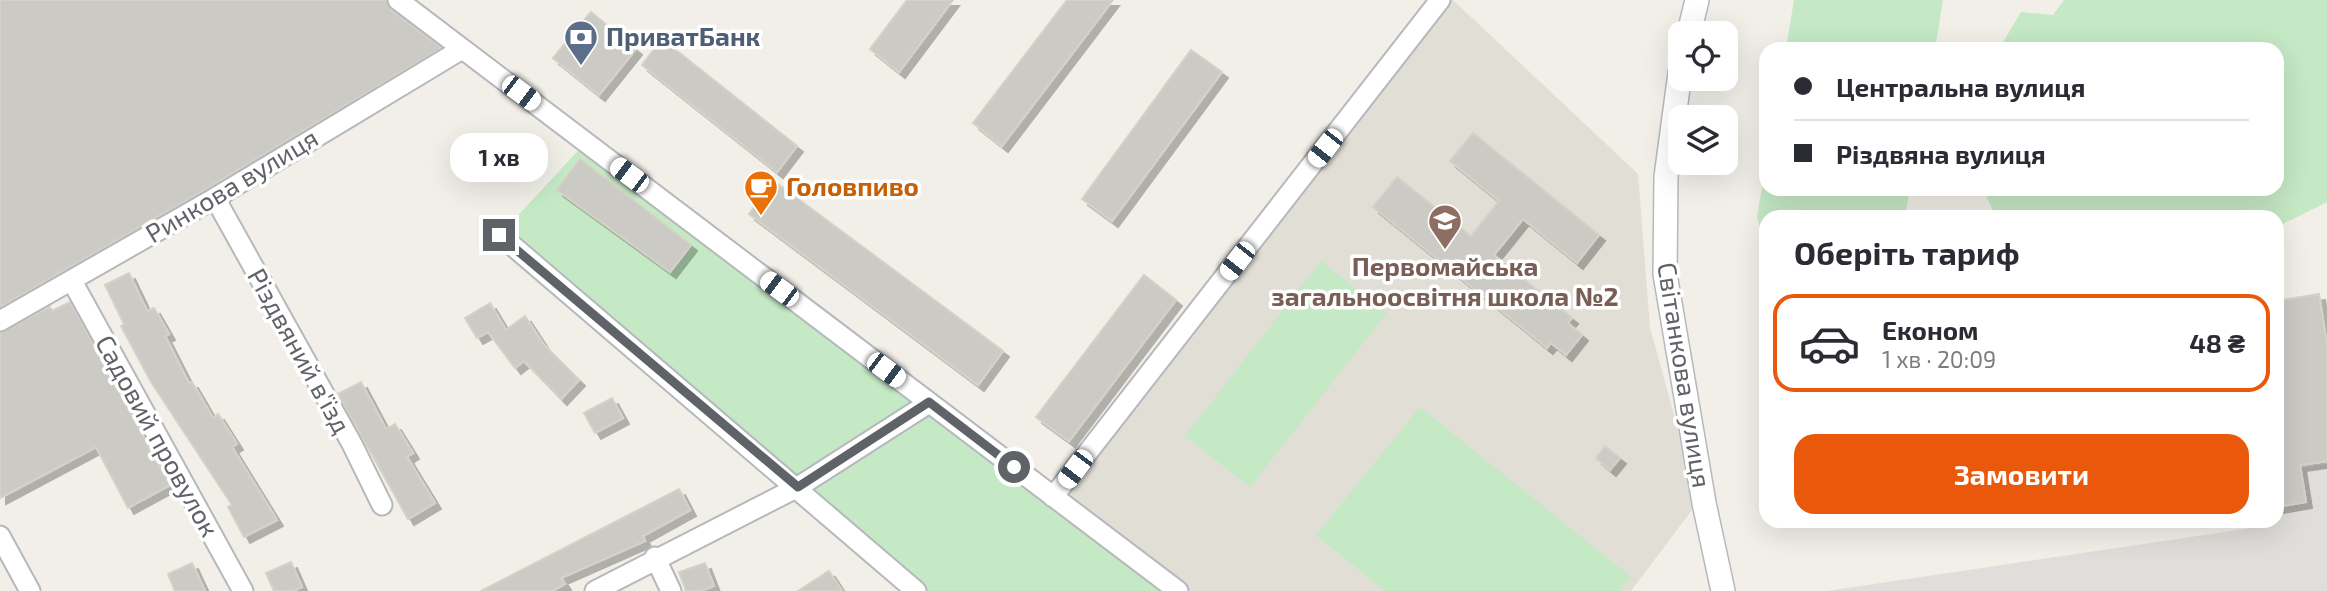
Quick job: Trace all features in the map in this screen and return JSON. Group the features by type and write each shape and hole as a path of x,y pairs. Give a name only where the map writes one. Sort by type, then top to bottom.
{"street":[{"path":"398,0 1178,591"},
{"path":"1053,498 1440,0"},
{"path":"1692,21 1697,0"},
{"name":"Ринкова вулиця","path":"0,321 215,198 462,49"},
{"name":"Світанкова вулиця","path":"1678,91 1666,177 1665,274 1704,503 1723,591"},
{"name":"Різдвяний в'їзд","path":"215,198 382,505"},
{"path":"499,235 798,487 916,591"},
{"name":"Садовий провулок","path":"72,281 243,591"},
{"path":"595,591 798,487 929,402"},
{"path":"0,536 30,591"},
{"path":"655,558 671,591"}],"shaded area":[{"name":"Первомайська загальноосвітня школа №2","path":"1440,0 1453,0 1638,174 1650,328 1698,502 1631,591 1177,591 1053,497"},
{"path":"2327,464 2327,591 1827,591 2251,528 2284,528 2284,470"}],"green space":[{"path":"1794,0 1943,0 1936,42 1787,42"},
{"path":"2064,0 2327,0 2327,202 2284,224 2284,210 1993,210 1986,196 2284,196 2284,42 2003,42 2021,12 2053,15"},
{"path":"586,142 1178,591 920,591 500,235"},
{"path":"1761,196 1909,196 1906,210 1759,210 1759,224 1757,217"},
{"path":"1321,261 1387,313 1250,487 1185,436"},
{"path":"1420,407 1631,577 1620,591 1385,591 1316,535"}],"building":[{"path":"0,0 386,0 391,10 441,48 209,187 0,307"},
{"path":"907,0 953,0 899,72 870,49"},
{"path":"1067,0 1113,0 1002,146 973,123"},
{"path":"591,12 636,49 599,95 553,58"},
{"path":"662,39 797,146 777,172 642,65"},
{"path":"1191,50 1222,72 1112,221 1082,199"},
{"path":"1473,133 1599,235 1577,263 1523,219 1494,255 1572,318 1568,323 1582,335 1566,355 1551,343 1547,348 1373,207 1397,177 1471,236 1499,201 1450,161"},
{"path":"580,159 691,245 670,272 557,190"},
{"path":"774,181 1003,351 978,385 749,214"},
{"path":"129,273 147,311 154,308 169,334 165,336 189,383 192,382 213,418 218,414 237,444 232,447 277,520 244,537 228,507 232,505 151,382 121,326 124,324 105,285"},
{"path":"1144,275 1176,300 1069,441 1036,417"},
{"path":"2319,294 2327,346 2327,461 2300,465 2306,502 2284,506 2284,300"},
{"path":"70,302 170,485 128,508 96,447 0,498 0,333 50,307 52,311"},
{"path":"490,303 506,330 525,316 544,345 579,380 561,399 524,361 515,368 488,332 477,338 465,318"},
{"path":"361,382 386,429 395,424 413,453 407,457 435,503 408,519 338,394"},
{"path":"612,398 623,418 595,433 584,413"},
{"path":"1605,446 1620,458 1610,470 1596,458"},
{"path":"679,489 690,510 643,536 645,541 561,578 565,584 552,591 481,591"},
{"path":"291,562 302,587 293,591 274,591 266,573"},
{"path":"192,563 205,591 175,591 168,574"},
{"path":"705,563 714,586 701,591 686,591 679,572"},
{"path":"829,571 842,591 798,591"}],"place":[{"name":"ПриватБанк","path":"581,67"},
{"name":"Головпиво","path":"761,217"},
{"name":"Первомайська загальноосвітня школа №2","path":"1445,251"}],"route":[{"path":"499,235 798,487 929,402 1014,467"}]}
